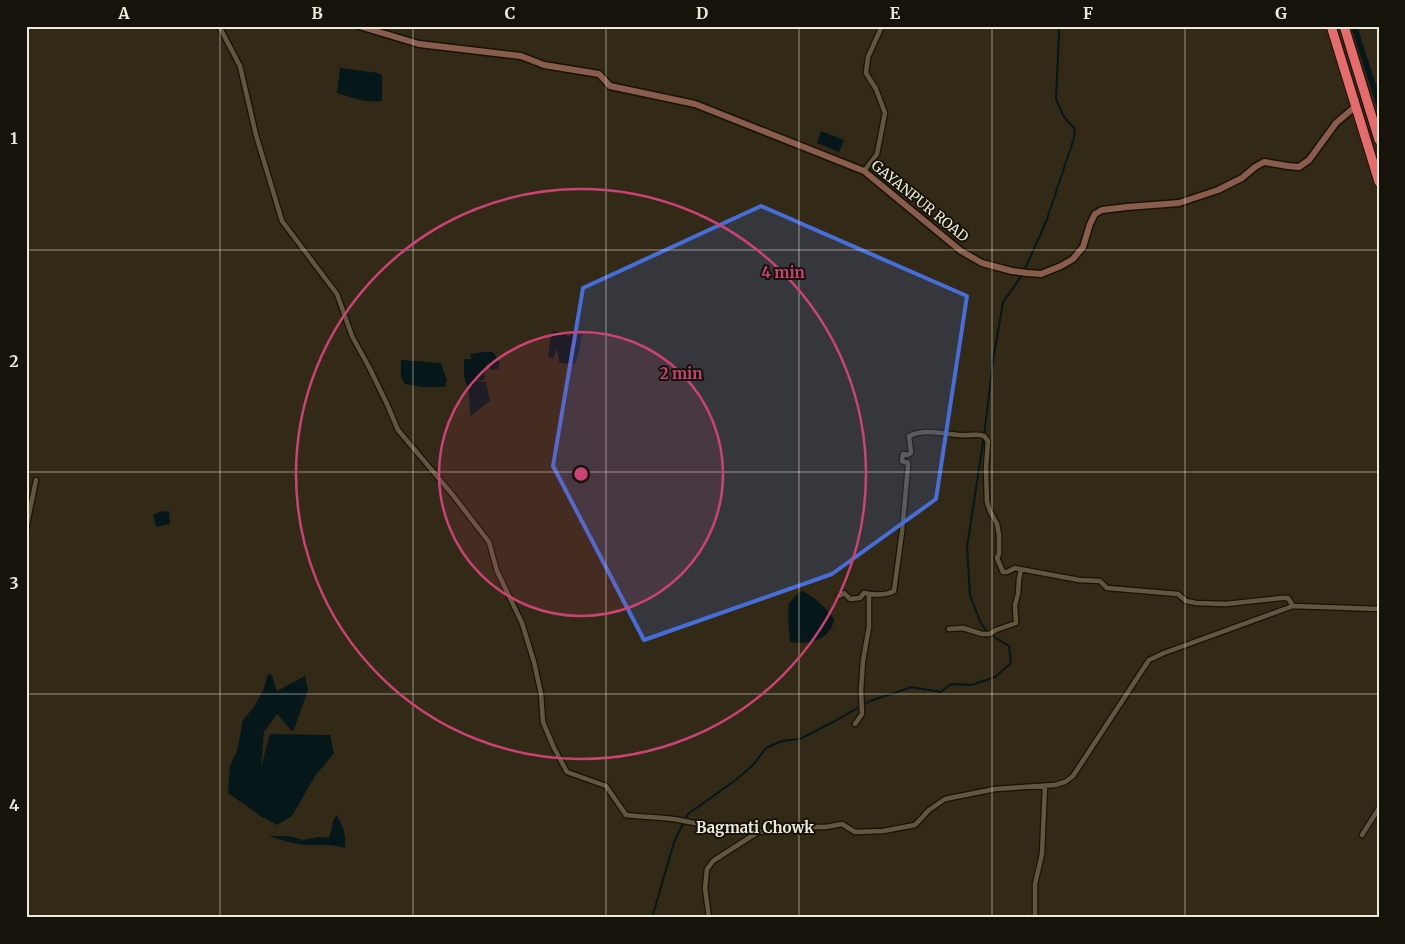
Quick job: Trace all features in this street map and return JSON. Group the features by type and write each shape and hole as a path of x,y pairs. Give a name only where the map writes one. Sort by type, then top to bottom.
{"highway":[{"path":"1330,26 1379,182"},
{"path":"1344,26 1379,140"}],"street":[{"path":"219,26 240,66 256,135 282,221 337,294 352,336 369,367 398,430 452,494 489,542 496,571 522,623 534,662 541,694 543,722 567,772 606,786 626,815 710,826 744,827 754,824 758,832"},
{"name":"GAYANPUR ROAD","path":"359,26 419,44 521,56 544,65 599,74 610,86 695,104 864,171 961,251 982,263 1027,273 1042,274 1061,266 1073,258 1083,247 1095,214 1102,210 1178,203 1218,190 1242,178 1264,162 1299,167 1309,160 1336,123 1356,106"},
{"path":"864,171 877,154 886,113 876,89 866,73 868,57 882,26"},
{"path":"839,596 844,593 850,599 860,598 864,593 889,593 894,591 907,488 908,463 902,461 902,454 908,455 911,453 909,436 920,432 961,435 979,434 988,441 986,469 987,502 997,524 999,554 997,558 1003,572 1015,568 1079,580 1100,581 1107,588 1178,594 1186,600 1196,603 1226,604 1288,598 1293,606"},
{"path":"26,529 36,480"},
{"path":"949,629 963,628 982,634 989,634 1016,624 1015,605 1021,570"},
{"path":"855,724 862,714 861,690 868,627 869,594"},
{"path":"709,918 705,888 708,869 713,861 758,832 842,824 855,832 884,831 915,824 929,810 945,799 995,789 1055,785 1065,782 1073,776 1149,660 1293,606 1379,608"},
{"path":"1035,918 1036,884 1042,854 1045,786"},
{"path":"1362,835 1379,808"}],"highlighted area":[{"path":"761,206 967,296 936,499 832,574 644,640 553,466 583,288"}],"shaded area":[{"path":"340,68 382,75 382,101 364,101 337,93"},
{"path":"821,131 844,140 839,152 817,143"},
{"path":"553,331 563,333 569,337 573,332 582,335 575,364 559,363 557,348 553,359 548,357"},
{"path":"493,352 500,363 498,369 490,370 490,362 486,366 484,380 472,381 486,382 490,401 470,416 469,392 464,376 464,359 472,359 470,354"},
{"path":"401,360 441,363 447,381 445,387 423,387 405,384 401,377"},
{"path":"169,511 170,524 156,527 153,515"},
{"path":"803,591 824,607 834,619 829,632 818,640 804,643 790,642 789,603 798,593"},
{"path":"268,674 272,675 277,691 305,676 308,690 293,732 277,714 264,732 261,767 270,734 330,735 334,753 315,776 292,816 277,825 262,817 228,793 230,765 237,751 243,720 263,691"},
{"path":"337,815 345,835 345,848 331,845 299,844 269,836 289,836 303,840 319,837 329,838 334,819"}],"waterway":[{"path":"1024,271 1046,222 1074,138 1075,129 1064,117 1056,99 1059,26"},
{"path":"1354,26 1379,104"},
{"path":"987,633 970,595 967,547 1003,302 1022,275"},
{"path":"652,918 674,842 688,814 737,779 753,765 766,748 782,741 800,739 870,701 912,687 941,692 951,684 971,685 995,677 1011,663 1009,646 991,635"}],"district":[{"name":"Bagmati Chowk","path":"755,827"}]}
